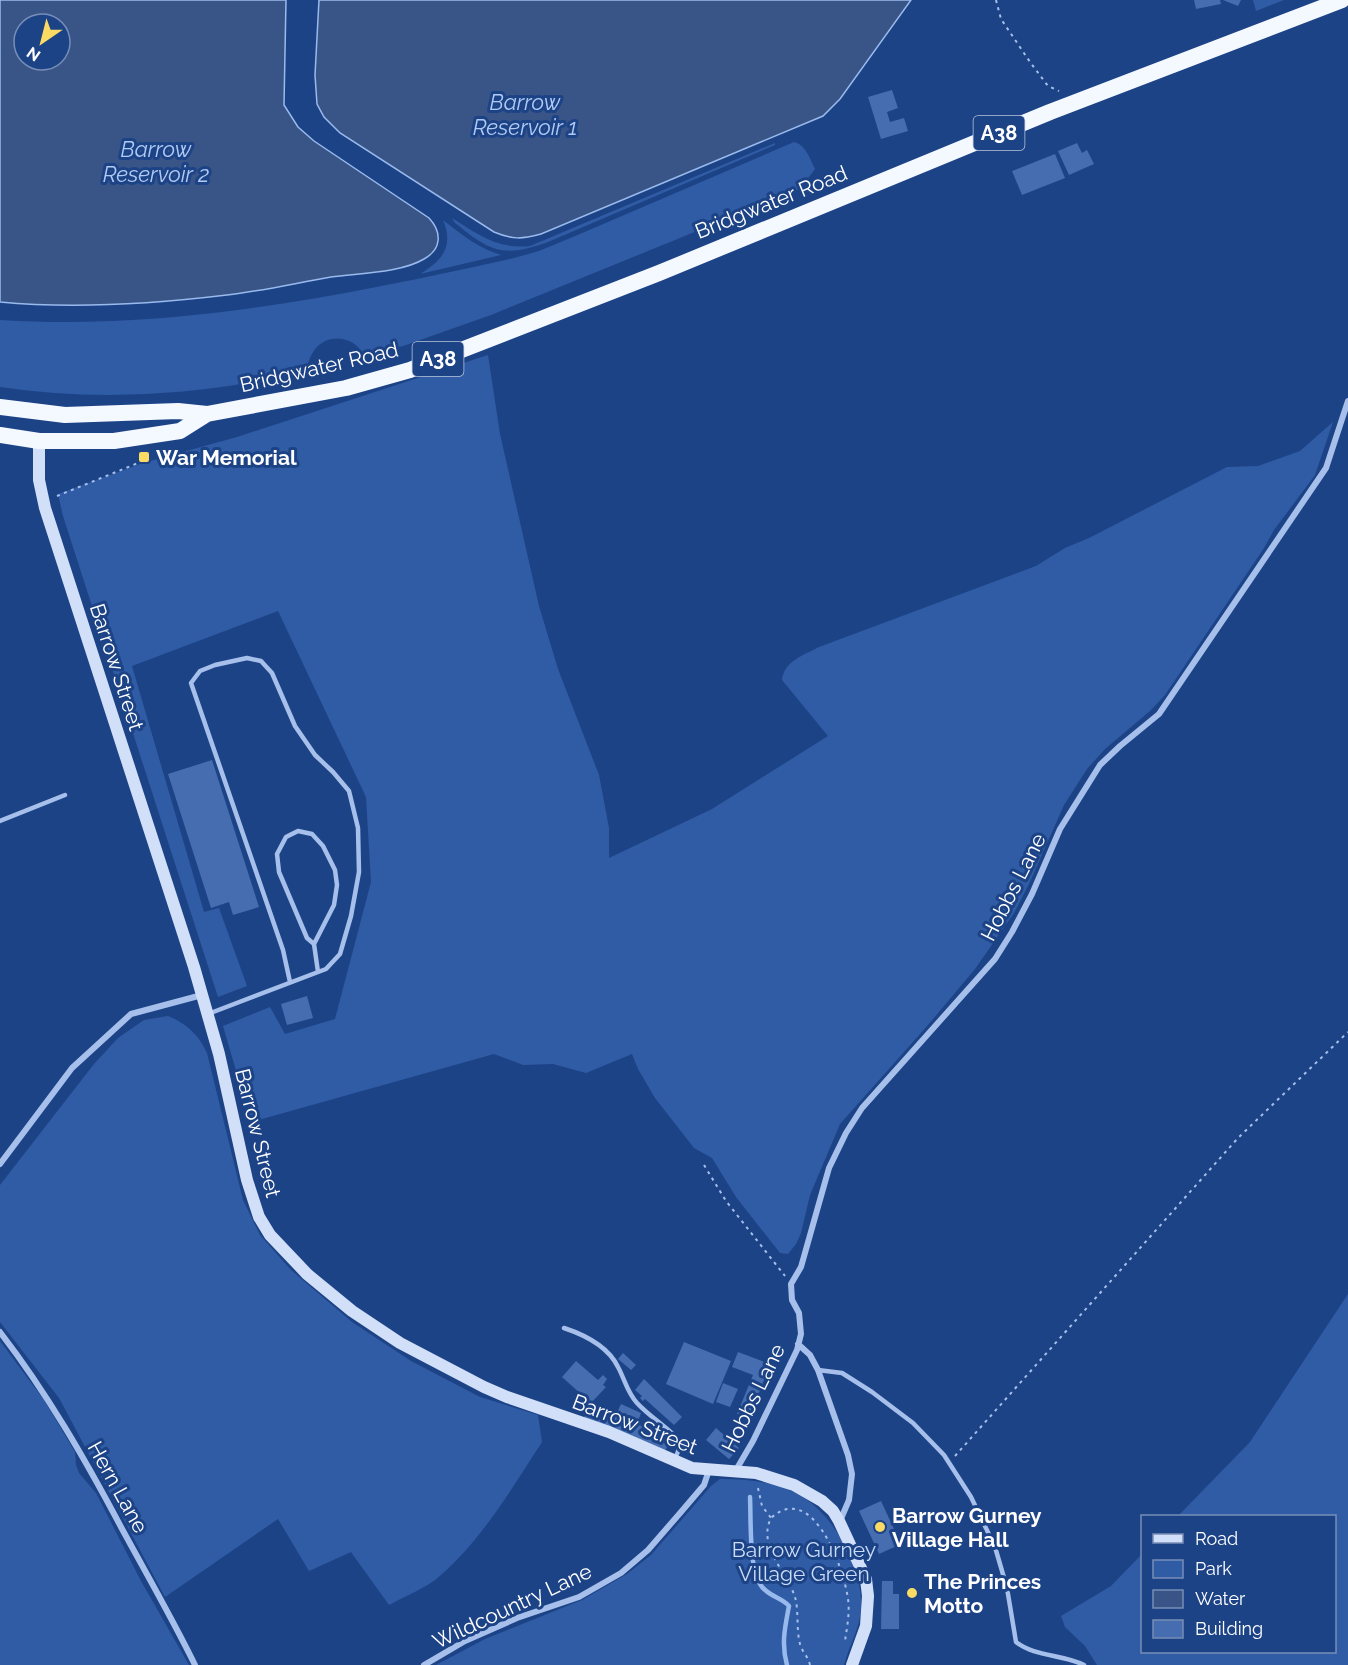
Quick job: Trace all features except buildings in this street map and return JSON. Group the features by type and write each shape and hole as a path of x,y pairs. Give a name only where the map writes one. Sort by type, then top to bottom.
{"highway":[{"name":"Bridgwater Road","path":"0,407 65,415 178,411 207,414 346,388 410,370 659,273 1081,100 1342,0"},
{"path":"0,400 67,405 156,406 178,411"},
{"path":"0,413 27,420 36,428 39,441"},
{"name":"Bridgwater Road","path":"0,435 39,441 95,442 180,431 207,414"},
{"path":"39,441 54,423 65,415"}],"main road":[{"name":"Barrow Street","path":"39,441 38,465 43,501 202,994 219,1054 246,1180 259,1217 270,1236 329,1293 382,1331 456,1373 507,1397 609,1432 692,1468 756,1473 784,1481 810,1493 833,1511 839,1521 860,1564 868,1596 866,1626 852,1665"}],"street":[{"name":"Hobbs Lane","path":"736,1470 764,1419 798,1344 801,1334 799,1313 792,1300 791,1284 801,1267 828,1168 846,1133 862,1108 995,959 1027,904 1060,829 1100,765 1160,714 1326,468 1348,401"},
{"path":"0,1164 72,1068 131,1014 202,994"},
{"name":"Hern Lane","path":"0,1332 50,1401 90,1467 165,1604 195,1665"},
{"path":"798,1344 810,1356 818,1370 848,1455 852,1474 849,1500 839,1521"},
{"name":"Wildcountry Lane","path":"424,1665 465,1641 517,1618 579,1597 621,1573 648,1550 681,1512 704,1485 709,1470"}],"lane":[{"path":"208,1014 326,969 340,954 351,916 359,872 358,828 349,791 315,755 295,726 272,673 261,661 247,658 200,671 191,683 283,950 290,982"},
{"path":"0,821 65,795"},
{"path":"314,944 307,938 279,872 277,854 286,837 298,831 312,834 323,846 335,870 337,885 334,905 314,944 318,972"},
{"path":"564,1328 586,1336 608,1353 618,1366 625,1388 637,1403 679,1440 679,1449 674,1461"},
{"path":"818,1370 842,1373 872,1392 912,1423 944,1455 971,1497 994,1546 1007,1588 1016,1642 1026,1650 1074,1660 1084,1665"}],"path":[{"path":"996,0 1001,19 1048,86 1081,100"},
{"path":"43,501 148,459 143,437"},
{"path":"949,1462 1238,1138 1348,1032"},
{"path":"704,1165 726,1201 791,1284"},
{"path":"756,1473 762,1506 771,1518"},
{"path":"810,1665 808,1656 801,1646 795,1599 773,1555 768,1535 771,1518 780,1511 794,1508 812,1517 825,1533 847,1594 848,1612 844,1647"}],"green space":[{"path":"1253,0 1284,0 1256,11"},
{"path":"794,142 805,149 815,169 800,189 491,315 403,346 364,356 355,344 335,338 316,348 306,371 193,391 115,395 38,392 0,387 0,320 65,322 194,315 323,297 514,258 539,251"},
{"path":"775,143 775,145 533,247 508,251 488,246 467,233 452,218 489,240 508,246 530,246"},
{"path":"443,220 478,245 501,255 420,274 440,258 447,245"},
{"path":"488,355 500,434 539,606 558,669 599,775 609,828 609,858 712,809 828,736 782,680 787,668 801,656 819,647 1036,566 1065,548 1227,467 1258,466 1300,451 1333,422 1315,475 1274,530 1165,695 1150,711 1105,749 1087,769 1064,805 1014,913 975,969 840,1124 810,1195 801,1233 788,1254 780,1253 736,1197 712,1158 694,1148 655,1098 632,1054 586,1073 553,1064 523,1065 494,1054 251,1122 223,1026 270,1007 285,1034 335,1019 371,882 366,797 278,611 132,666 204,912 219,908 247,986 218,997 63,516 58,494 143,463 237,437"},
{"path":"168,1016 191,1030 207,1053 243,1200 260,1235 291,1270 352,1322 411,1361 480,1397 538,1415 542,1442 484,1529 456,1561 435,1580 389,1605 351,1552 309,1571 278,1519 165,1597 59,1398 0,1322 0,1185 94,1064 118,1038 144,1020"},
{"path":"1348,1294 1348,1665 1097,1665 1085,1646 1065,1627 1061,1616 1111,1586 1141,1555 1141,1653 1336,1653 1336,1515 1179,1515 1250,1442"},
{"path":"0,1341 44,1400 75,1452 79,1473 96,1493 141,1581 189,1665 0,1665"},
{"name":"Barrow Gurney Village Green","path":"720,1479 763,1482 798,1494 826,1518 838,1535 854,1568 861,1601 859,1623 844,1665 436,1665 485,1639 582,1600 627,1574 651,1555 711,1486"}],"water":[{"name":"Barrow Reservoir 2","path":"0,0 286,0 284,105 298,127 314,141 429,218 438,234 437,245 424,259 415,264 379,272 331,277 227,295 170,301 114,304 0,302"},
{"name":"Barrow Reservoir 1","path":"319,0 911,0 840,99 823,116 541,234 518,238 494,232 340,133 324,117 317,104 315,75"}],"waterway":[{"path":"750,1497 752,1555 756,1577 766,1591 789,1606 784,1643 787,1665"}],"place":[{"name":"War Memorial","path":"144,457"},
{"name":"Barrow Gurney Village Hall","path":"880,1527"},
{"name":"The Princes Motto","path":"912,1593"}]}
